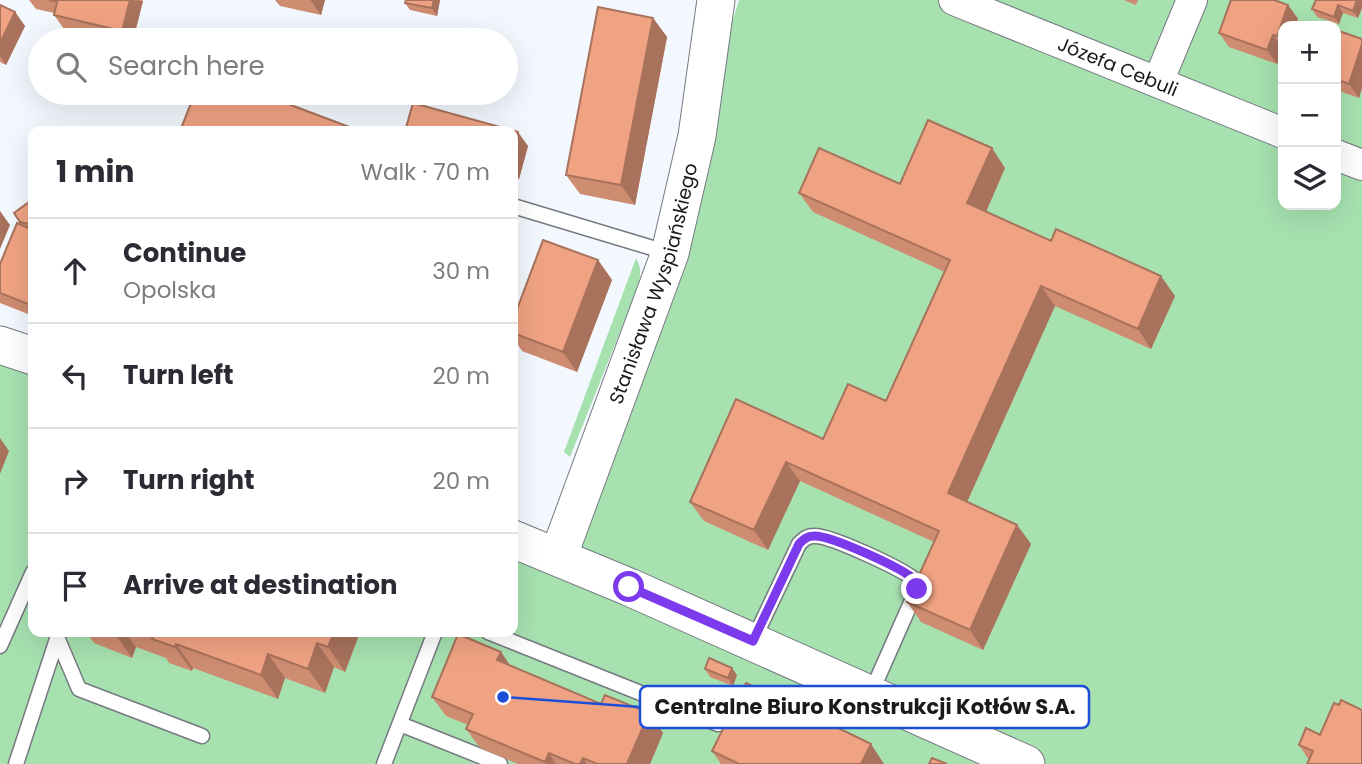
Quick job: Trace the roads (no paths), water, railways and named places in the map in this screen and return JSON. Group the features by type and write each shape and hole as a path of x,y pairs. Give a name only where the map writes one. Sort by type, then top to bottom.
{"street":[{"name":"Stanisława Wyspiańskiego","path":"558,557 670,253 696,136 713,36 716,0"},
{"name":"Józefa Cebuli","path":"954,0 1278,131"},
{"path":"1158,82 1192,0"},
{"path":"1341,157 1362,165"},
{"path":"0,345 28,354"},
{"path":"518,541 753,641 1026,764"}],"lane":[{"path":"518,207 670,253"},
{"path":"753,641 799,544 810,536 825,537 904,571 916,581 917,589 871,695"},
{"path":"0,646 28,583"},
{"path":"16,764 57,637"},
{"path":"59,637 79,690 202,736"},
{"path":"384,764 433,637"},
{"path":"500,637 718,724"},
{"path":"400,724 500,764"}],"place":[{"name":"Centralne Biuro Konstrukcji Kotłów S.A.","path":"503,697"}]}
